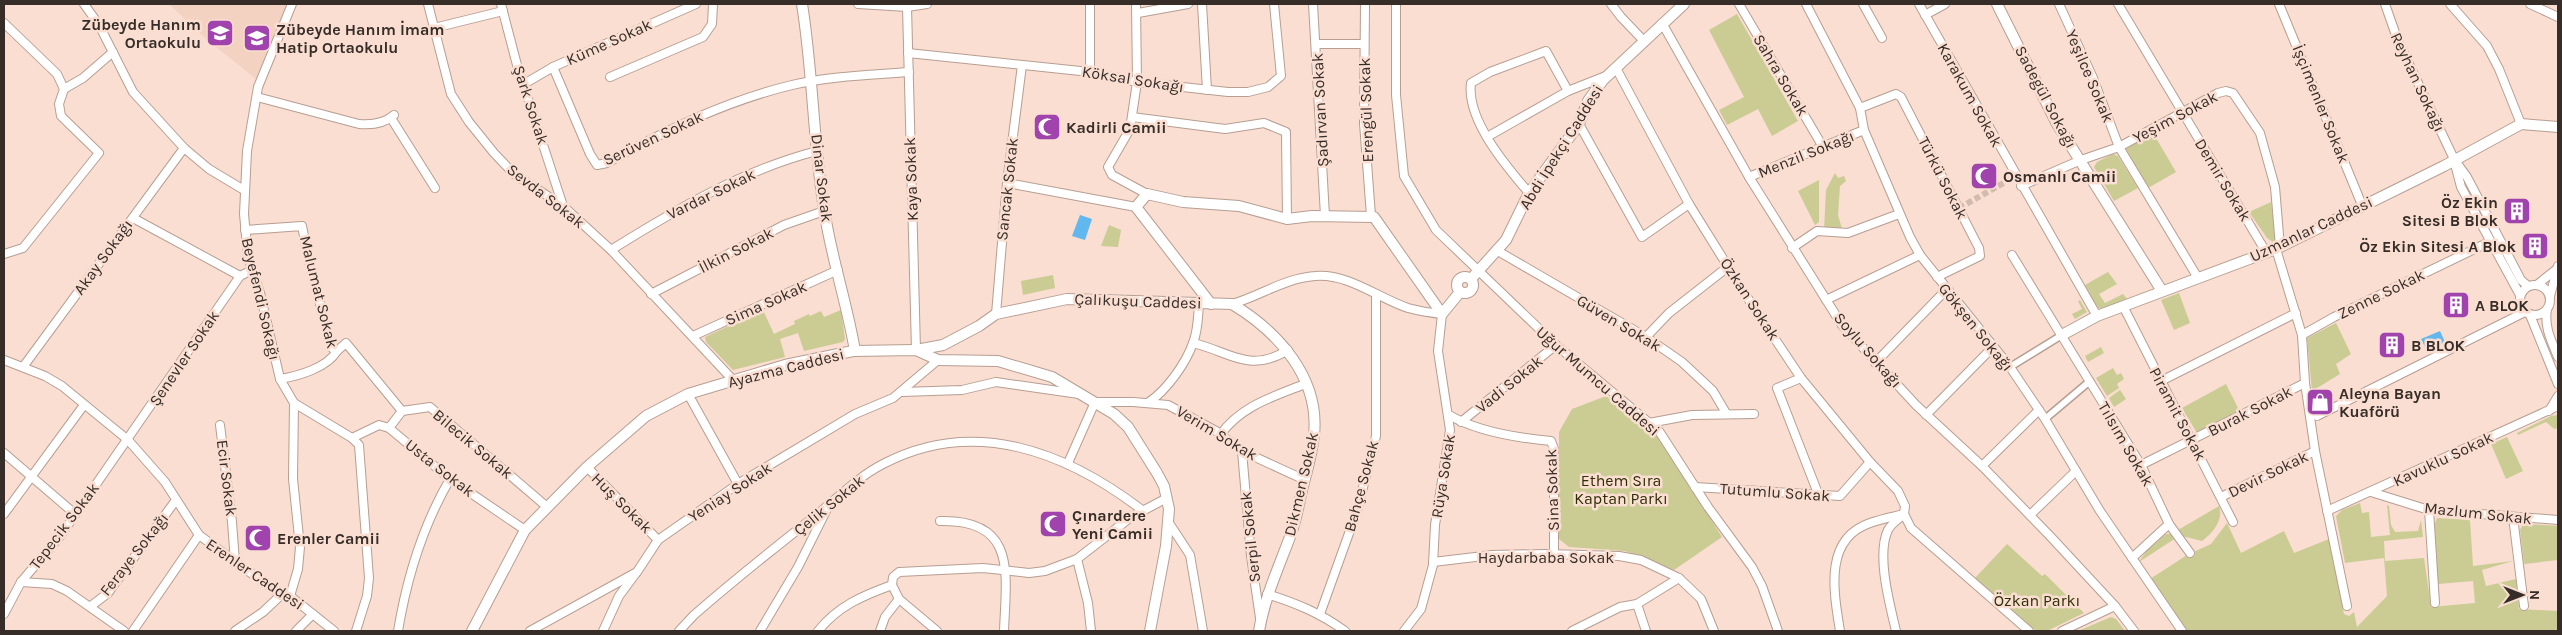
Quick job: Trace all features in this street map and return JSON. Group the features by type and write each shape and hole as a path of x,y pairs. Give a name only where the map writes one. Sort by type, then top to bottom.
{"street":[{"path":"84,4 114,52 133,92 184,148 210,169 244,190"},
{"name":"Beyefendi Sokağı","path":"292,4 269,58 256,97 244,190 248,257 280,379 294,403"},
{"name":"Sevda Sokak","path":"428,4 451,94 469,122 514,174 563,206 611,250 733,380"},
{"name":"Küme Sokak","path":"524,84 554,66 696,4"},
{"path":"610,77 703,37 712,24 713,4"},
{"name":"Dinar Sokak","path":"802,4 812,81 817,151 824,210 855,351"},
{"path":"858,4 906,7 927,4"},
{"path":"1090,4 1090,72"},
{"path":"1136,4 1138,13 1137,82 1130,129 1108,167 1112,175 1147,194 1183,202 1239,206 1287,220 1301,216 1371,216 1380,223 1390,242 1442,314"},
{"path":"1138,13 1188,4"},
{"path":"1202,4 1207,90"},
{"name":"Köksal Sokağı","path":"908,54 1090,72 1137,82 1207,90 1248,92 1268,87 1281,76 1274,4"},
{"name":"Şadırvan Sokak","path":"1313,4 1325,216"},
{"name":"Erengül Sokak","path":"1365,4 1364,123 1371,216"},
{"name":"Uğur Mumcu Caddesi","path":"1396,4 1396,95 1404,176 1436,230 1474,275 1659,431 1695,487 1752,567 1762,586 1778,631"},
{"path":"1612,4 1620,17 1643,40"},
{"name":"Abdi İpekçi Caddesi","path":"1442,314 1460,292 1456,284 1458,279 1463,276 1474,275 1506,240 1529,193 1579,124 1591,96 1608,75 1643,40 1684,4"},
{"name":"Sahra Sokak","path":"1739,4 1824,147"},
{"name":"Gökşen Sokağı","path":"1806,4 1860,108 1864,130 1899,214 1920,255 1992,348 2010,367 2045,419 2100,512 2182,631"},
{"path":"1863,4 1882,38"},
{"name":"Karakum Sokak","path":"1918,4 2097,316"},
{"path":"1925,15 1945,4"},
{"name":"Sadegül Sokağı","path":"1997,4 2057,124 2162,291"},
{"name":"Yeşilce Sokak","path":"2059,4 2093,78 2119,147 2198,278"},
{"name":"Demir Sokak","path":"2118,4 2183,113 2274,249 2302,335 2305,383 2315,451 2347,606"},
{"name":"İşçimenler Sokak","path":"2279,4 2362,205"},
{"name":"Reyhan Sokağı","path":"2385,4 2398,41 2454,159 2467,177 2521,280 2528,286"},
{"path":"2450,4 2487,46 2499,69 2521,124 2558,127"},
{"path":"2530,4 2558,17"},
{"path":"434,28 502,7"},
{"name":"Şark Sokak","path":"502,7 524,84 563,206"},
{"name":"Kaya Sokak","path":"906,7 916,350"},
{"path":"4,23 57,74 64,89"},
{"name":"Soylu Sokağı","path":"1662,23 1749,177 1842,326 1875,363 2030,515 2115,606 2134,631"},
{"path":"1316,44 1364,44"},
{"path":"1529,193 1493,148 1487,137 1470,91 1471,84 1477,78 1546,50 1568,91"},
{"path":"4,254 23,248 99,153 61,116 59,104 64,89 82,78 114,52"},
{"name":"Sancak Sokak","path":"996,314 1006,183 1022,65"},
{"name":"Serüven Sokak","path":"554,66 590,154 597,165 607,163 663,131 730,103 812,81"},
{"name":"Özkan Sokak","path":"1616,68 1689,204 1801,378 1902,498 1905,506 1904,514 1911,528 2029,631"},
{"path":"812,81 909,72"},
{"path":"1487,137 1568,91 1608,75"},
{"name":"Yeşim Sokak","path":"2021,186 2081,160 2119,147 2218,93 2226,91 2233,93 2260,133 2275,186 2274,249"},
{"name":"Türkü Sokak","path":"1860,108 1886,96 1896,94 1901,97 1979,248 1980,256 1937,277"},
{"path":"256,97 359,124 368,124 393,116 435,188"},
{"path":"1132,117 1225,129 1264,123 1286,132 1287,220"},
{"path":"1579,124 1642,237 1689,204"},
{"name":"Uzmanlar Caddesi","path":"2062,335 2097,316 2274,249 2521,124"},
{"name":"Menzil Sokağı","path":"1749,177 1864,130"},
{"name":"Akay Sokağı","path":"23,366 184,148"},
{"name":"Vardar Sokak","path":"611,250 655,223 715,191 782,160 817,151"},
{"name":"Reyhan Sokağı","path":"2454,159 2461,187 2489,242 2520,295"},
{"path":"1006,183 1136,207 1147,194"},
{"name":"Çalıkuşu Caddesi","path":"1136,207 1212,304"},
{"name":"İlkin Sokak","path":"651,294 784,225 824,210"},
{"path":"1792,248 1817,232 1848,233 1899,214"},
{"path":"133,218 240,276 252,270"},
{"name":"Malumat Sokak","path":"245,230 302,226 311,270 332,348 337,351 332,359 314,368 280,379"},
{"name":"Zenne Sokak","path":"2302,335 2334,317 2489,242"},
{"name":"Güven Sokak","path":"1496,250 1646,338 1702,379 1713,391 1726,413"},
{"path":"1826,300 1920,255"},
{"name":"Tılsım Sokak","path":"2012,255 2141,464 2169,524 2190,553"},
{"path":"1646,338 1669,313 1729,266"},
{"path":"2558,267 2538,284 2528,286 2520,295 2519,303 2528,314 2558,384"},
{"path":"2558,267 2545,321 2547,332 2558,357"},
{"name":"Sima Sokak","path":"693,336 838,270"},
{"name":"Şenevler Sokak","path":"128,440 240,276"},
{"path":"1212,304 1232,304 1250,299 1288,281 1316,276 1337,277 1408,308 1442,314"},
{"path":"2538,284 2545,288 2550,296"},
{"path":"1875,363 1946,290"},
{"name":"Bahçe Sokak","path":"1320,614 1357,511 1376,436 1376,294"},
{"name":"Çalıkuşu Caddesi","path":"916,350 943,345 979,326 996,314 1067,299 1212,304"},
{"path":"1149,402 1156,398 1175,375 1193,343 1199,304"},
{"name":"Dikmen Sokak","path":"1232,304 1266,328 1288,350 1309,395 1314,434 1305,480 1291,533 1267,594 1260,627"},
{"name":"Piramit Sokak","path":"2123,306 2192,438 2233,522"},
{"path":"2308,394 2317,416 2528,314 2540,314 2547,309"},
{"path":"2161,381 2296,313"},
{"name":"Rüya Sokak","path":"1404,631 1421,609 1433,562 1435,526 1450,430 1438,351 1442,314"},
{"path":"2010,367 2062,335"},
{"path":"337,351 346,343 402,411 389,428"},
{"path":"1193,343 1239,360 1257,363 1279,356 1288,350"},
{"name":"Vadi Sokak","path":"1461,422 1556,345"},
{"path":"1926,414 1992,348"},
{"name":"Ayazma Caddesi","path":"472,631 525,530 546,506 587,467 646,416 688,394 785,364 855,351 916,350 938,360 998,362 1022,366 1052,377 1114,414 1134,435 1157,473 1167,498 1169,524 1150,631"},
{"name":"Erenler Caddesi","path":"4,360 23,366 62,386 128,440 165,482 199,535 281,594 290,596 334,631"},
{"name":"Yeniay Sokak","path":"530,631 637,572 658,540 738,484 855,414 893,398 938,360"},
{"path":"1801,378 1777,388 1819,496"},
{"path":"2045,419 2090,381"},
{"path":"902,392 962,390 996,382 1084,395"},
{"name":"Burak Sokak","path":"2141,464 2305,383"},
{"path":"1220,435 1231,421 1246,409 1305,384"},
{"path":"688,394 738,484"},
{"path":"2548,411 2558,396"},
{"path":"1068,463 1095,402"},
{"name":"Verim Sokak","path":"1095,402 1149,402 1168,405 1220,435 1242,451 1305,480"},
{"path":"294,403 352,438 359,445 369,578 367,596 356,631"},
{"path":"290,596 298,569 300,547 293,479 294,403"},
{"path":"4,514 84,405"},
{"name":"Kavuklu Sokak","path":"2327,511 2558,406"},
{"name":"Bilecik Sokak","path":"402,411 430,407 546,506"},
{"path":"1982,466 2039,410"},
{"path":"1650,423 1692,414 1754,414"},
{"name":"Sina Sokak","path":"1449,415 1461,422 1508,435 1551,441 1554,449 1554,554"},
{"name":"Ecir Sokak","path":"220,425 235,562"},
{"name":"Usta Sokak","path":"352,438 379,425 389,428 450,479 525,530"},
{"name":"Tepecik Sokak","path":"4,614 21,582 75,514 128,440"},
{"name":"Çelik Sokak","path":"679,631 716,596 829,506 850,485 883,464 924,449 961,441 1009,445 1068,463 1112,488 1142,510"},
{"name":"Serpil Sokak","path":"1242,451 1251,556 1260,627"},
{"name":"Devir Sokak","path":"2221,497 2315,451"},
{"path":"4,453 75,514"},
{"name":"Tutumlu Sokak","path":"1695,487 1840,496 1870,462"},
{"name":"Huş Sokak","path":"587,467 658,540"},
{"path":"2030,515 2076,470"},
{"path":"398,631 413,561 436,504 450,479"},
{"name":"Mazlum Sokak","path":"2371,492 2428,510 2558,520"},
{"path":"937,631 900,599 892,585 893,577 900,572 977,568 1029,574 1077,559 1142,510 1167,498"},
{"name":"Feraye Sokağı","path":"91,606 108,593 176,500"},
{"path":"760,631 798,567 829,506"},
{"path":"2428,510 2435,603"},
{"path":"1840,631 1835,561 1839,548 1844,540 1868,523 1904,514"},
{"path":"1896,631 1885,585 1885,540 1889,528 1904,514"},
{"path":"2514,517 2524,606"},
{"path":"940,521 961,521 987,531 1000,547 1008,595 1004,631"},
{"path":"1169,524 1190,555 1203,631"},
{"path":"2132,558 2169,524"},
{"path":"133,631 199,535"},
{"name":"Haydarbaba Sokak","path":"1433,562 1492,556 1554,554 1619,556 1634,559 1679,578 1701,599 1714,631"},
{"path":"1077,559 1088,603 1091,631"},
{"path":"603,631 619,596 637,572"},
{"path":"1572,631 1620,607 1637,604 1679,578"},
{"path":"21,582 52,584 91,606 124,631"},
{"path":"818,631 837,610 864,595 892,585"},
{"path":"235,631 263,612 281,594"},
{"path":"1267,594 1294,602 1320,614 1345,631"},
{"path":"880,631 885,617 900,599"},
{"path":"1637,604 1646,631"},
{"path":"2062,631 2115,606"},
{"path":"296,631 313,614"}],"shaded area":[{"path":"169,4 287,4 256,79 205,38"}],"green space":[{"path":"1737,14 1798,121 1772,136 1758,109 1727,125 1719,110 1744,97 1709,30"},
{"path":"2153,133 2176,172 2148,188 2126,149"},
{"path":"2113,154 2118,156 2138,188 2114,201 2094,167 2097,162"},
{"path":"1835,173 1838,178 1844,176 1846,181 1840,186 1838,215 1842,229 1824,230 1826,190"},
{"path":"1819,180 1819,222 1815,225 1798,191"},
{"path":"2271,202 2276,239 2273,242 2267,238 2249,212"},
{"path":"1109,225 1121,230 1118,247 1101,246"},
{"path":"2108,272 2117,284 2099,294 2105,303 2123,294 2127,299 2102,309 2098,308 2085,285"},
{"path":"1053,275 1055,288 1023,295 1021,281"},
{"path":"2179,293 2190,323 2174,330 2161,300"},
{"path":"2080,300 2087,312 2075,319 2072,314 2082,309 2078,301"},
{"path":"763,310 774,334 795,324 794,321 809,314 810,316 821,311 824,317 841,310 845,339 843,342 804,351 798,333 780,339 785,357 733,370 706,342 705,337"},
{"path":"2336,323 2351,354 2336,364 2340,374 2312,391 2307,338"},
{"path":"2101,347 2104,353 2088,362 2085,356"},
{"path":"2113,368 2117,375 2121,373 2124,379 2117,384 2119,388 2107,396 2096,378"},
{"path":"2226,384 2240,412 2197,433 2182,408"},
{"path":"2120,390 2126,399 2114,407 2109,398"},
{"name":"Ethem Sıra Kaptan Parkı","path":"1606,396 1658,434 1722,537 1674,570 1625,551 1569,547 1559,539 1559,432 1572,409"},
{"path":"2558,415 2558,428 2554,429 2546,422 2518,435 2517,433 2551,416"},
{"path":"2507,437 2523,471 2506,479 2491,444"},
{"path":"2360,503 2362,513 2369,512 2371,537 2390,535 2387,505 2389,506 2391,525 2395,532 2418,531 2421,520 2423,537 2384,541 2385,561 2424,558 2431,607 2475,603 2473,581 2438,584 2434,526 2437,518 2470,520 2473,566 2513,561 2482,570 2486,586 2516,579 2519,609 2558,611 2558,631 2187,631 2150,579 2187,555 2211,544 2227,523 2241,553 2284,531 2294,553 2329,539 2344,614 2349,616 2354,612 2357,627 2387,596 2384,558 2345,563 2336,516 2342,510"},
{"path":"2219,506 2219,521 2206,538 2202,541 2182,536 2178,530"},
{"path":"2528,524 2558,526 2558,560 2524,564 2520,530 2522,526"},
{"path":"2166,534 2172,534 2176,538 2139,562 2147,550"},
{"name":"Özkan Parkı","path":"2007,544 2042,576 2045,574 2084,613 2047,631 2036,631 1975,578"},
{"path":"2111,617 2116,619 2125,631 2078,631"}],"water":[{"path":"1080,215 1092,219 1085,240 1072,236"},
{"path":"2440,331 2445,342 2427,351 2421,339"}],"tunnel":[{"path":"1959,208 2016,176"}],"place":[{"name":"Zübeyde Hanım Ortaokulu","path":"220,33"},
{"name":"Zübeyde Hanım İmam Hatip Ortaokulu","path":"257,38"},
{"name":"Kadirli Camii","path":"1047,127"},
{"name":"Osmanlı Camii","path":"1984,176"},
{"name":"Öz Ekin Sitesi B Blok","path":"2517,211"},
{"name":"Öz Ekin Sitesi A Blok","path":"2535,246"},
{"name":"A BLOK","path":"2456,305"},
{"name":"B BLOK","path":"2392,345"},
{"name":"Aleyna Bayan Kuaförü","path":"2320,402"},
{"name":"Çınardere Yeni Camii","path":"1053,524"},
{"name":"Erenler Camii","path":"258,538"}]}
